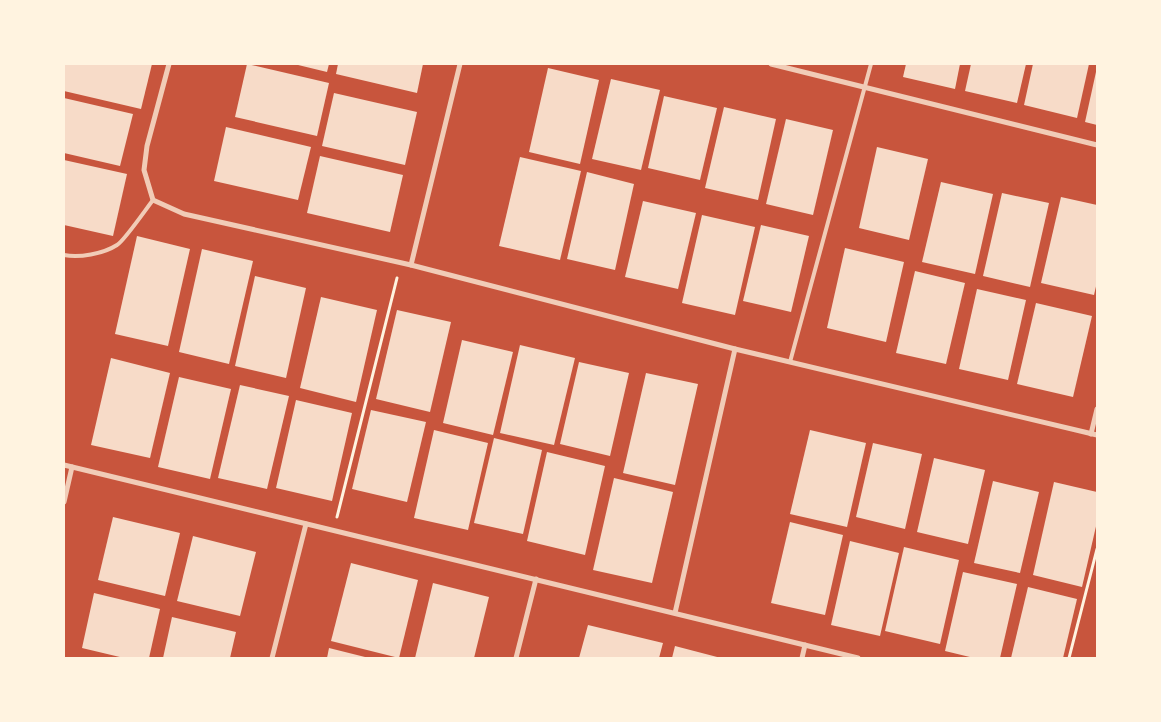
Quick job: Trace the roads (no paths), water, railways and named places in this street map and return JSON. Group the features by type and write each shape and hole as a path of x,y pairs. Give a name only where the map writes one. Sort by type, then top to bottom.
{"street":[{"path":"169,64 147,146 144,170 153,200 184,214 411,265 735,349 1094,435 1097,409"},
{"path":"411,265 460,64"},
{"path":"771,64 1097,145"},
{"path":"675,613 735,349"},
{"path":"64,465 858,658"},
{"path":"64,502 72,467"},
{"path":"272,658 306,524"},
{"path":"516,658 536,579"},
{"path":"802,658 805,645"}],"lane":[{"path":"790,362 871,64"},
{"path":"64,255 95,254 118,245 153,200"}]}
